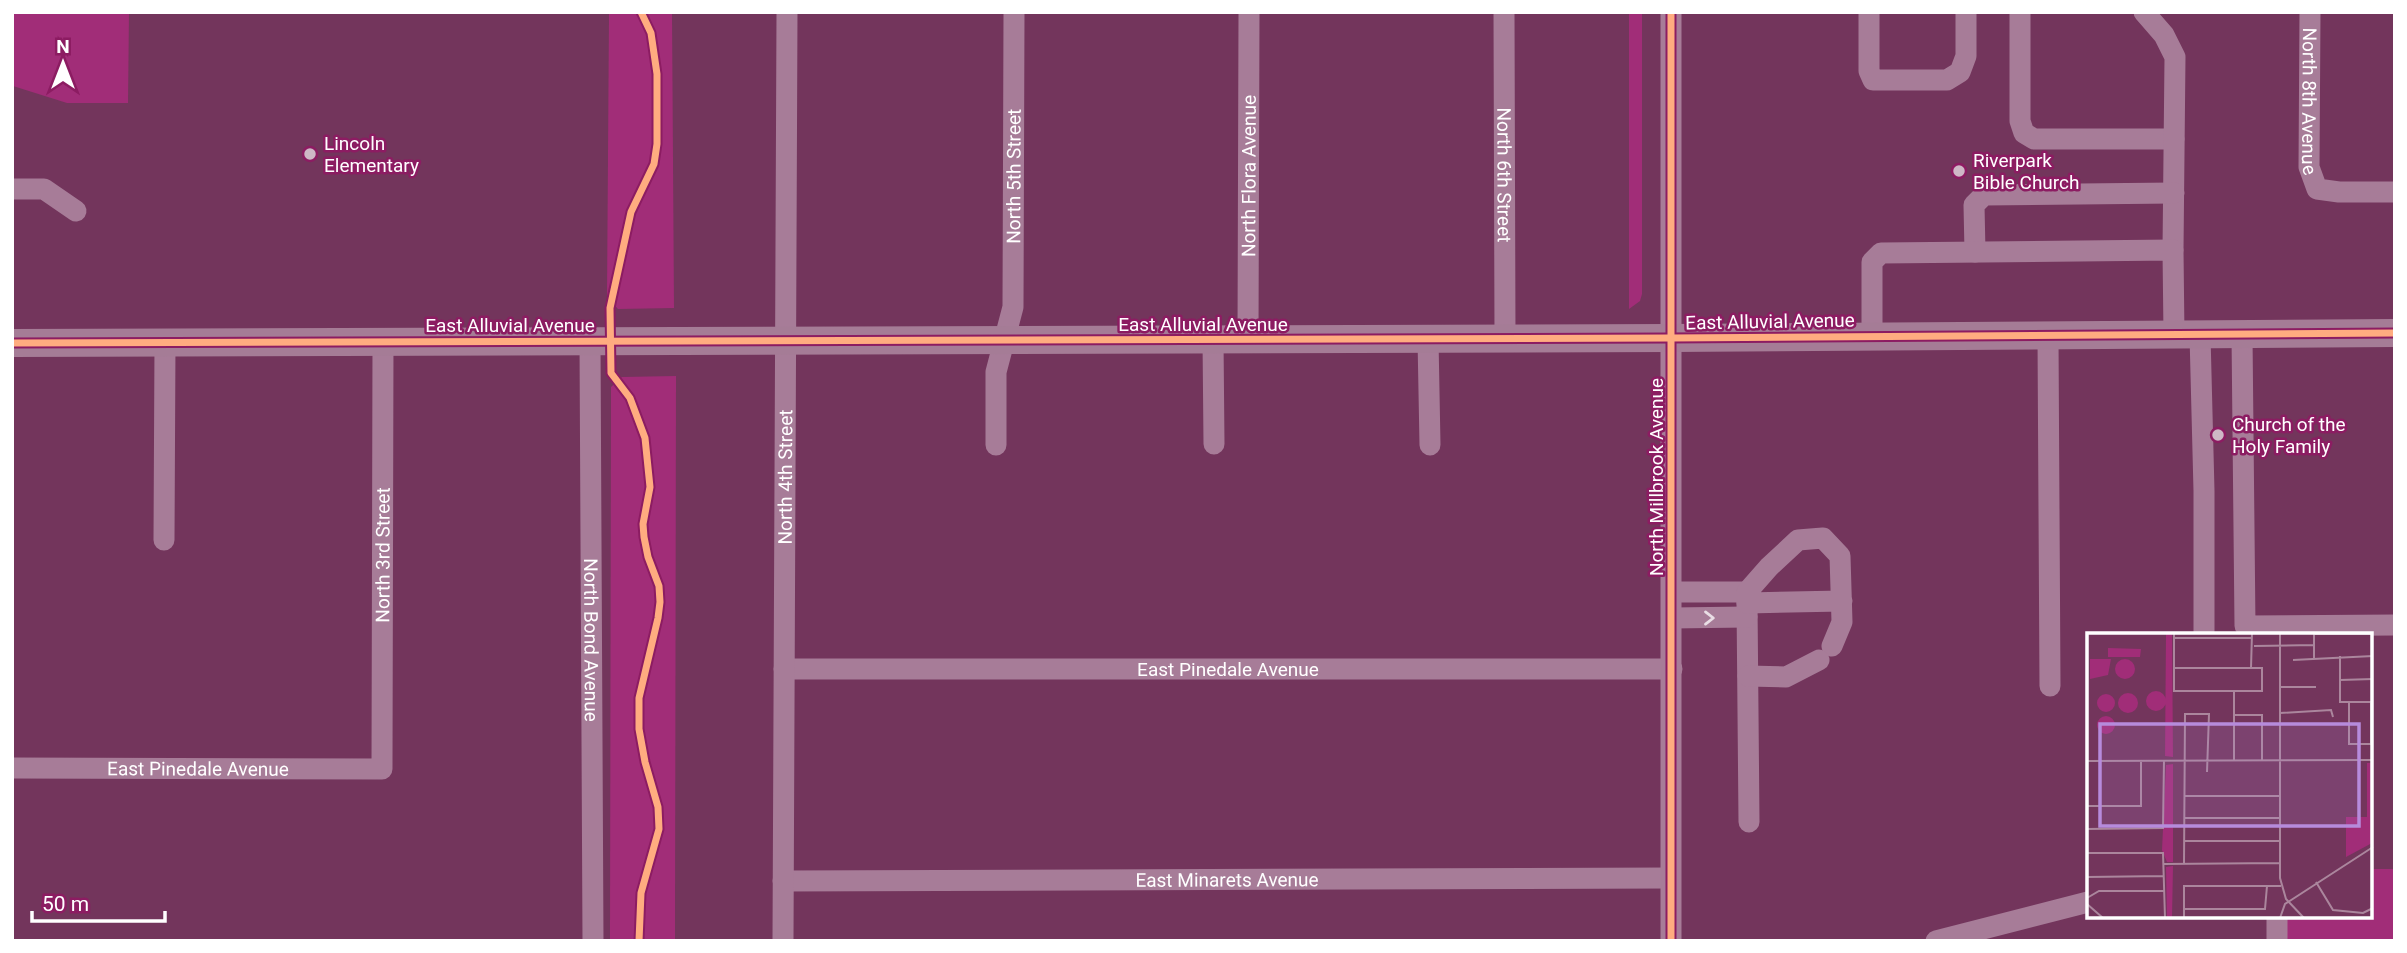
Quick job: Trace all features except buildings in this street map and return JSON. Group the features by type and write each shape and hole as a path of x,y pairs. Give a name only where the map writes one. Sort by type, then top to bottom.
{"main road":[{"name":"East Alluvial Avenue","path":"12,342 1428,339 2395,333"}],"street":[{"name":"North 4th Street","path":"783,941 788,12"},
{"name":"North 5th Street","path":"1005,340 1013,307 1014,12"},
{"name":"North Flora Avenue","path":"1248,339 1249,12"},
{"name":"North 6th Street","path":"1504,12 1505,338"},
{"name":"North Millbrook Avenue","path":"1671,12 1671,941"},
{"path":"1869,12 1869,71 1873,80 1947,80 1960,72 1966,56 1966,12"},
{"path":"2020,12 2020,121 2024,133 2034,139 2174,139"},
{"path":"2144,12 2164,35 2175,57 2173,250 2187,335 2204,491 2204,633"},
{"name":"North 8th Avenue","path":"2310,12 2309,167 2317,188 2339,192 2395,192"},
{"path":"12,189 44,189 76,211"},
{"path":"1975,252 1975,205 1984,195 2174,193"},
{"path":"1871,336 1872,262 1881,253 2173,250"},
{"path":"2242,335 2245,626 2395,625"},
{"path":"2048,336 2050,686"},
{"name":"East Alluvial Avenue","path":"1213,339 1214,444"},
{"path":"1428,339 1430,445"},
{"path":"996,445 996,372 1005,340"},
{"name":"North 3rd Street","path":"382,769 383,341"},
{"name":"North Bond Avenue","path":"590,341 593,941"},
{"path":"164,540 165,342"},
{"path":"1748,676 1786,677 1825,653 1842,622 1840,556 1822,538 1798,540 1769,567 1747,604 1749,822"},
{"path":"1672,592 1747,604"},
{"path":"1672,618 1747,604 1842,601"},
{"name":"East Pinedale Avenue","path":"784,669 1672,668"},
{"name":"East Pinedale Avenue","path":"12,768 382,769"},
{"name":"East Minarets Avenue","path":"783,881 1670,878"},
{"path":"1936,941 2087,902"},
{"path":"2277,918 2277,941"}],"shaded area":[{"path":"12,12 129,12 128,103 67,103 13,86"},
{"path":"609,12 672,12 674,308 618,309 607,297"},
{"path":"1629,12 1642,12 1642,294 1640,301 1629,309"},
{"path":"676,376 675,941 610,941 611,387 622,377"},
{"path":"2372,869 2395,869 2395,941 2283,941 2283,918 2372,918"}],"cycle path":[{"path":"639,941 641,893 659,829 658,807 639,729 639,698 660,602 659,586 644,537 643,524 650,487 645,438 630,398 611,373 610,308 631,212 654,164 657,144 657,74 651,33 641,12"},
{"path":"1671,12 1671,941"},
{"path":"12,343 2395,333"}],"place":[{"name":"Lincoln Elementary","path":"310,154"},
{"name":"Riverpark Bible Church","path":"1959,171"},
{"name":"Church of the Holy Family","path":"2218,435"}]}
